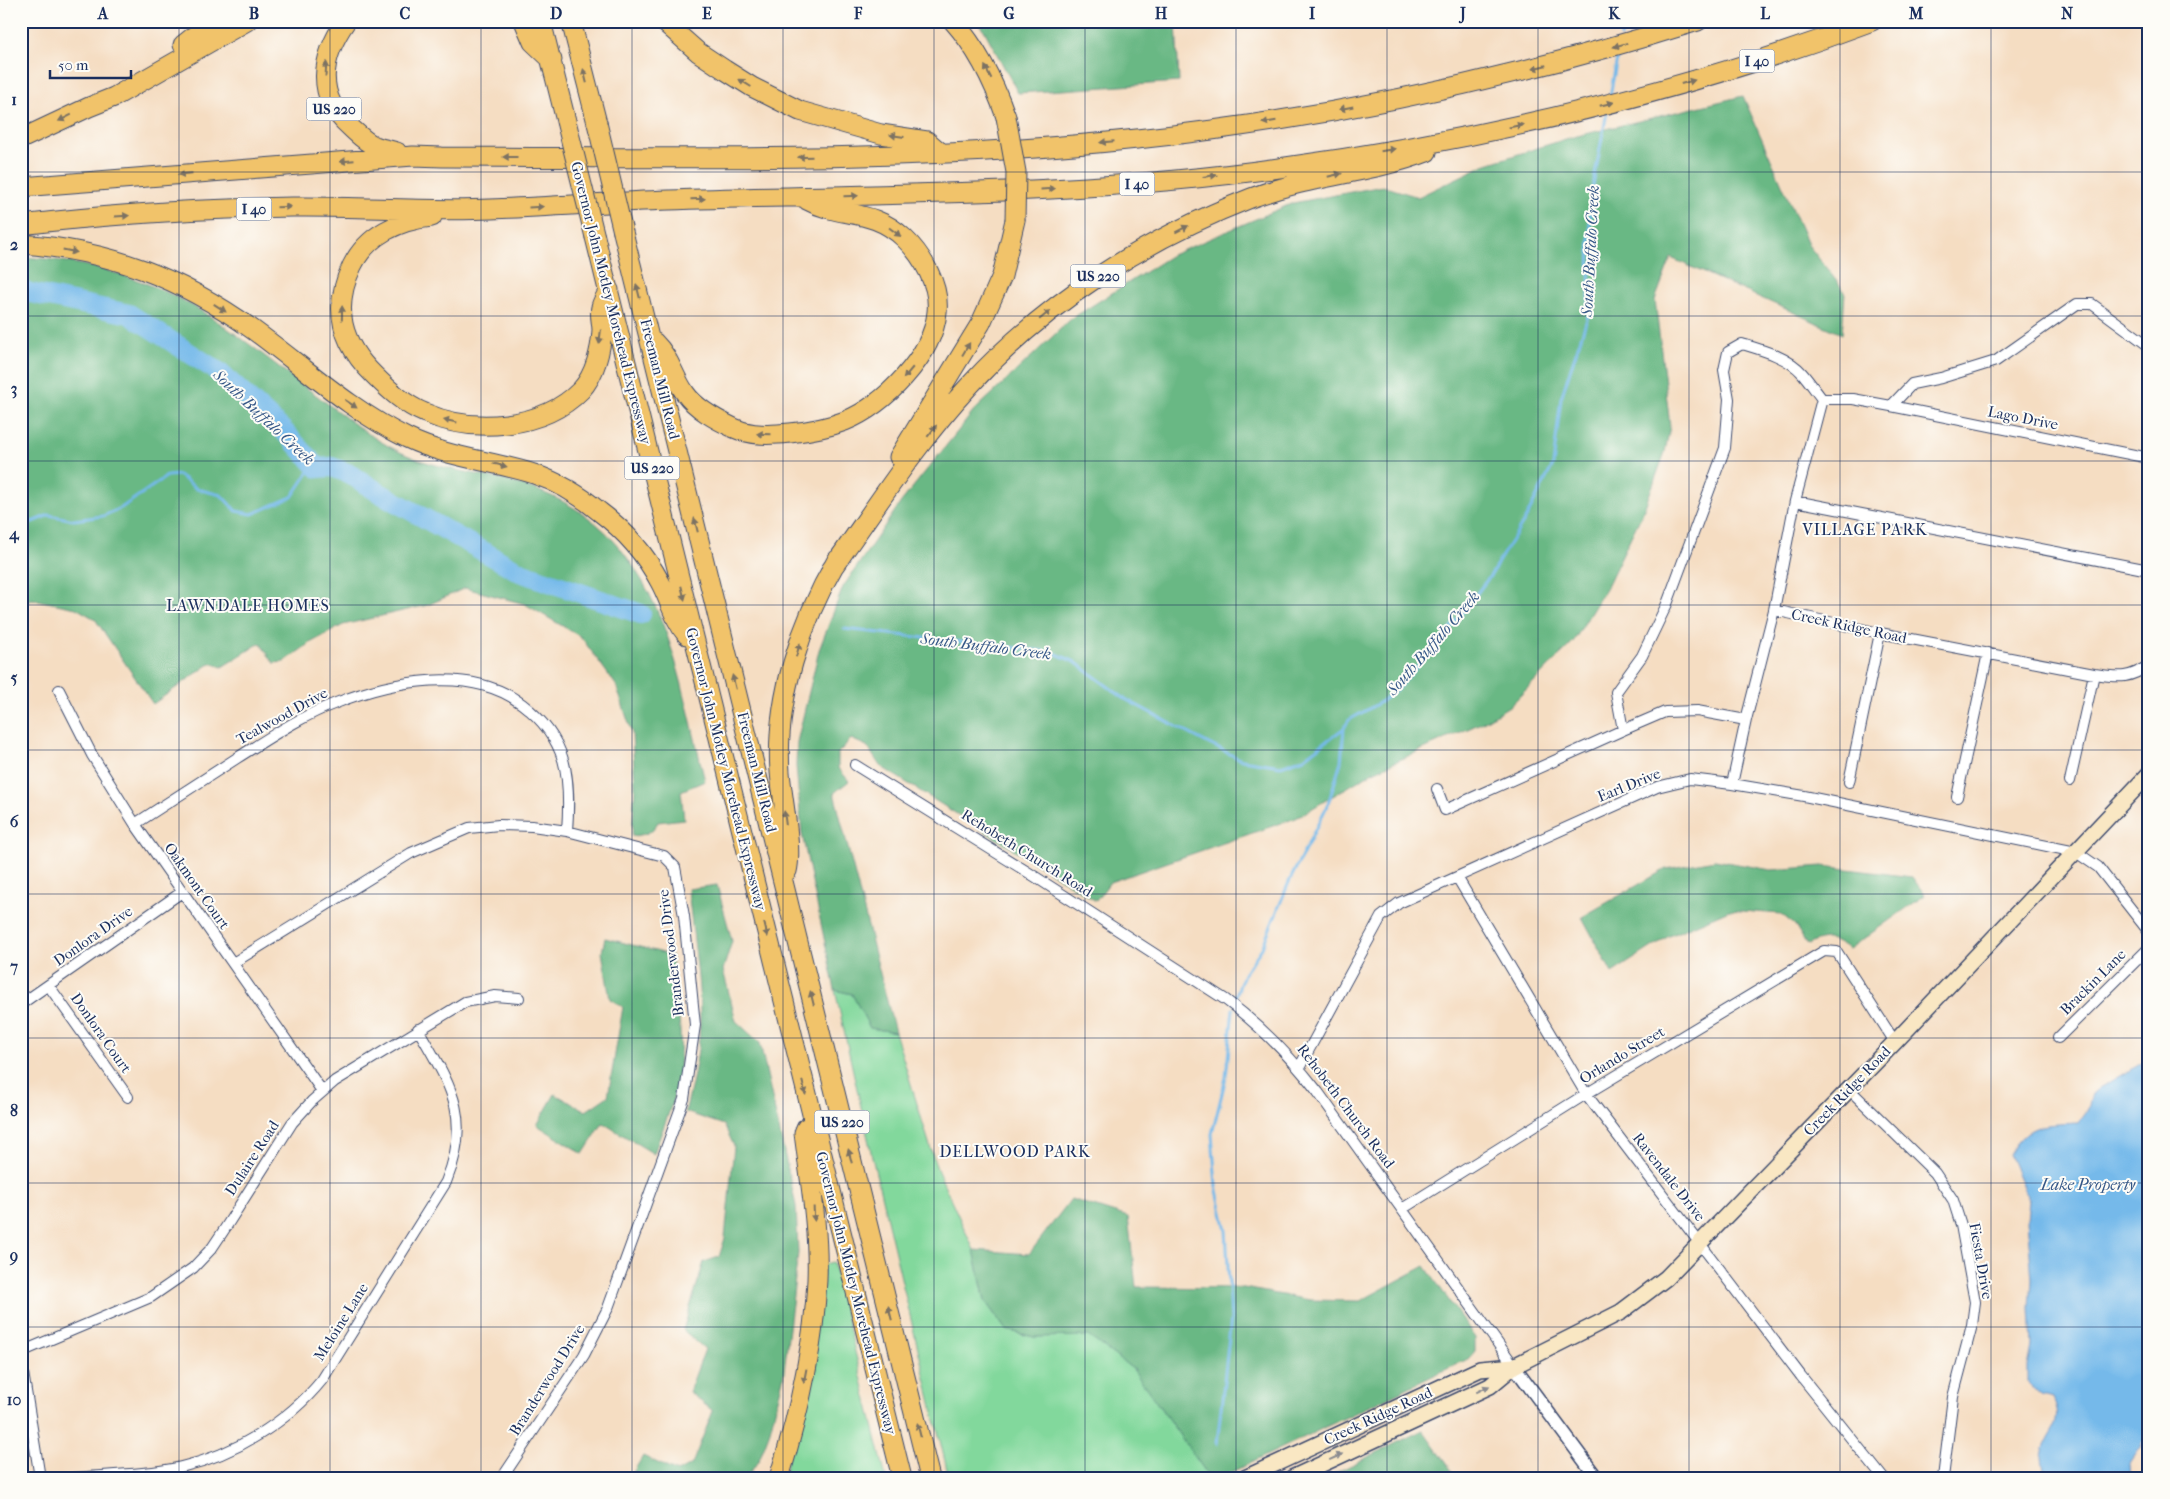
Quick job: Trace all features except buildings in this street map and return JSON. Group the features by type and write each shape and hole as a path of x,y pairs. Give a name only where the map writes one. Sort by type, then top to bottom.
{"highway":[{"path":"89,106 196,36 213,21"},
{"path":"21,139 89,106 114,97 247,21"},
{"name":"US 220","path":"346,21 334,39 328,55 326,88 331,105 341,119 362,138 375,146 413,156"},
{"path":"524,21 532,42 552,60"},
{"path":"541,21 552,60"},
{"name":"Freeman Mill Road","path":"571,21 784,883"},
{"path":"663,21 698,52 725,70 752,87 800,111 881,134 927,141 941,153"},
{"path":"831,570 981,323 1002,276 1015,220 1016,172 1006,117 986,69 973,47 953,21"},
{"path":"21,187 413,156 795,157 941,153 1069,146 1268,122 1420,94 1586,54 1698,21"},
{"name":"I 40","path":"21,225 58,220 173,212 296,207 487,210 667,200 1030,190 1128,185 1279,168 1468,135 1574,112 1641,96 1792,51 1872,21"},
{"name":"Governor John Motley Morehead Expressway","path":"552,60 902,1478"},
{"name":"US 220","path":"784,883 790,859 782,794 779,738 792,669 801,637 831,570 900,472 969,386 1025,332 1062,302 1104,272 1202,218 1253,198 1301,183 1401,162 1468,135"},
{"path":"650,338 665,353 685,394 700,408 735,428 751,433 767,434 805,431 846,420 883,398 900,383 911,370 935,324 938,310 936,296 924,263 905,239 880,221 859,214 822,209 802,197"},
{"path":"487,210 478,214 420,218 395,226 371,240 356,257 345,287 340,316 352,350 391,393 422,412 455,422 473,425 509,424 544,415 581,390 588,378 597,359 602,330 600,308 609,290"},
{"path":"21,244 66,250 118,261 157,274 201,296 251,329 336,394 383,425 409,439 436,449 536,475 583,499 621,530 640,551 659,580 679,625 695,645"},
{"name":"Governor John Motley Morehead Expressway","path":"784,883 930,1478"},
{"path":"779,1478 797,1419 811,1346 817,1279 814,1206 804,1133 811,1115"}],"main road":[{"name":"Creek Ridge Road","path":"1292,1478 1490,1386 1514,1366 1620,1312 1666,1278 1895,1042 2149,774"},
{"name":"Creek Ridge Road","path":"1245,1478 1480,1369 1514,1366"}],"street":[{"path":"1891,406 1912,384 1941,378 1996,360 2077,304 2092,304 2149,346"},
{"path":"1623,730 1616,692 1642,656 1667,604 1725,448 1729,399 1724,370 1728,352 1742,344 1761,349 1782,359 1801,372 1822,399"},
{"name":"Lago Drive","path":"1822,399 1853,399 2149,458"},
{"name":"Creek Ridge Road","path":"1822,399 1795,501 1774,610 1880,633 2094,674 2125,678 2138,673 2149,665"},
{"path":"1795,501 2149,570"},
{"path":"1732,784 1774,610"},
{"path":"1849,782 1880,633"},
{"path":"1957,797 1988,653"},
{"path":"2070,781 2094,674"},
{"name":"Tealwood Drive","path":"135,824 270,737 336,702 403,684 436,680 469,682 495,689 514,697 538,716 557,742 567,770 570,799 567,832"},
{"name":"Oakmont Court","path":"59,690 92,754 135,824 322,1091"},
{"path":"1437,789 1445,810 1665,712 1697,711 1746,720"},
{"name":"Rehobeth Church Road","path":"855,765 1034,876 1226,1000 1251,1019 1299,1068 1597,1478"},
{"name":"Earl Drive","path":"1299,1068 1381,917 1399,903 1657,787 1690,779 1732,784 1804,796 2076,852"},
{"name":"Branderwood Drive","path":"233,963 410,853 469,828 500,825 532,826 567,832 664,856 675,867 684,916 695,1025 684,1099 608,1308 584,1356 502,1478"},
{"path":"2076,852 2098,868 2149,932"},
{"name":"Ravendale Drive","path":"1457,877 1586,1094 1801,1376 1883,1478"},
{"name":"Donlora Drive","path":"21,1004 182,892"},
{"name":"Brackin Lane","path":"2058,1038 2149,948"},
{"name":"Orlando Street","path":"1402,1209 1586,1094 1824,951 1837,952 1895,1042"},
{"name":"Donlora Court","path":"49,986 128,1097"},
{"name":"Dulaire Road","path":"21,1352 150,1297 193,1268 212,1248 292,1123 322,1091 335,1081 453,1008 472,1000 495,996 519,998"},
{"name":"Meloine Lane","path":"71,1478 169,1469 210,1458 281,1421 300,1406 322,1380 446,1182 452,1169 458,1124 454,1097 445,1076 418,1029"},
{"name":"Fiesta Drive","path":"1849,1089 1935,1173 1953,1200 1961,1226 1975,1302 1972,1325 1953,1397 1943,1478"},
{"path":"21,1360 40,1478"}],"green space":[{"path":"976,21 1176,21 1179,82 1018,93 984,30"},
{"path":"1743,96 1809,246 1845,292 1842,334 1671,258 1655,300 1670,426 1665,452 1643,512 1607,586 1573,642 1511,705 1483,722 1373,772 1296,818 1110,882 1096,901 880,766 867,746 851,739 838,753 838,768 849,781 834,793 895,1032 870,1028 852,994 835,990 802,834 796,766 797,742 819,650 843,587 901,502 974,411 1071,319 1172,255 1293,203 1383,186 1418,197 1484,165 1569,138"},
{"path":"21,257 69,262 93,267 141,281 163,291 220,323 357,426 400,452 432,464 515,483 542,492 565,503 596,523 613,540 633,566 649,594 673,654 705,781 681,791 684,819 658,822 648,833 632,836 635,786 632,733 616,685 581,637 525,604 465,588 428,605 343,625 310,643 284,662 274,663 260,643 222,667 211,663 153,704 95,619 76,608 32,599 21,607"},
{"path":"1715,860 1771,870 1823,866 1912,877 1925,895 1849,949 1829,939 1819,940 1807,945 1795,925 1781,914 1729,910 1669,936 1612,973 1582,917 1666,869"},
{"path":"717,885 732,941 723,970 736,1021 760,1043 796,1206 798,1253 783,1379 769,1434 759,1460 746,1478 630,1478 643,1456 677,1472 692,1464 713,1411 689,1392 705,1349 683,1330 704,1262 719,1257 725,1238 734,1146 724,1125 685,1112 696,1062 700,1023 698,980 688,889"},
{"path":"605,938 671,955 679,1020 679,1069 675,1094 654,1154 603,1123 583,1154 537,1125 555,1094 586,1111 608,1096 623,1007 610,999 602,952"},
{"path":"835,990 852,994 870,1028 895,1032 937,1169 974,1250 985,1301 1006,1330 1034,1337 1088,1335 1133,1369 1210,1478 949,1478 873,1161"},
{"path":"1071,1199 1128,1217 1136,1287 1244,1288 1310,1300 1360,1301 1425,1266 1475,1338 1475,1351 1468,1359 1219,1478 1210,1478 1133,1369 1088,1336 1034,1337 1006,1330 985,1301 974,1250 1029,1254"},
{"path":"833,1262 886,1478 784,1478 824,1264"},
{"path":"1423,1430 1457,1478 1325,1478"}],"water":[{"name":"Lake Property","path":"2149,1059 2148,1427 2141,1447 2130,1463 2131,1478 2047,1478 2042,1458 2047,1441 2056,1423 2057,1408 2053,1398 2041,1395 2028,1383 2028,1367 2032,1346 2030,1306 2032,1279 2027,1220 2029,1201 2009,1154 2023,1136 2038,1127 2078,1123 2088,1109 2092,1094"}],"waterway":[{"name":"South Buffalo Creek","path":"1621,37 1624,21"},
{"name":"South Buffalo Creek","path":"1610,96 1618,53"},
{"name":"South Buffalo Creek","path":"844,629 1052,652 1075,662 1125,699 1242,760 1281,766 1304,758 1344,728 1349,720 1379,703 1398,688 1446,634 1493,572 1526,518 1553,465 1561,398 1589,313 1590,201 1607,112"},
{"name":"South Buffalo Creek","path":"21,291 129,314 219,372 283,430 318,468 332,467 350,474 378,492 520,572 641,614"},
{"path":"21,521 32,522 49,515 74,520 103,516 121,508 167,476 179,475 197,489 221,495 236,511 252,514 292,497 308,473 318,468"},
{"path":"1233,1003 1244,974 1262,948 1289,882 1328,804 1341,762 1344,728"},
{"path":"1217,1444 1231,1319 1226,1230 1216,1186 1212,1134 1226,1077 1233,1009"}],"district":[{"name":"VILLAGE PARK","path":"1865,529"},
{"name":"LAWNDALE HOMES","path":"248,605"},
{"name":"DELLWOOD PARK","path":"1015,1151"}]}
